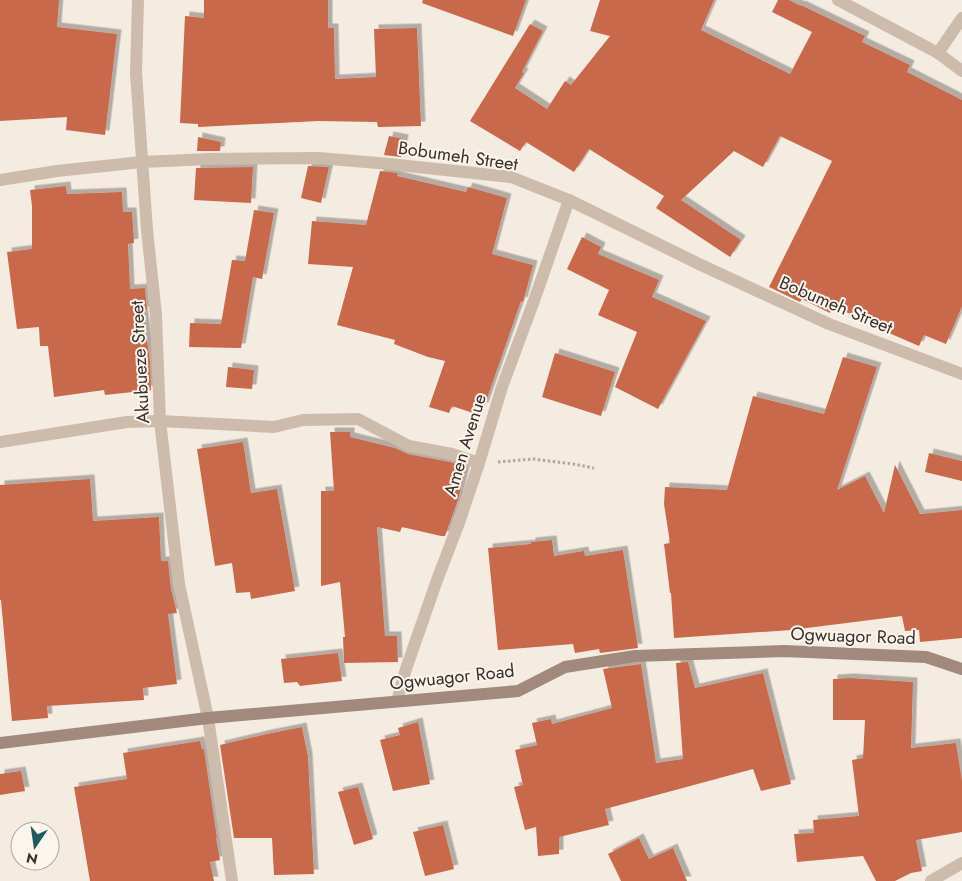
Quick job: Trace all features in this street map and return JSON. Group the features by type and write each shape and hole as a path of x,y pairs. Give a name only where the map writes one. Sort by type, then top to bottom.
{"street":[{"name":"Akubueze Street","path":"138,0 136,73 147,230 156,315 160,421 179,584 208,718 232,881"},
{"path":"838,0 938,53 962,72"},
{"path":"938,53 962,18"},
{"name":"Bobumeh Street","path":"0,180 57,171 142,162 319,158 511,177 569,200 701,265 829,324 962,374"},
{"name":"Amen Avenue","path":"397,701 406,669 460,520 502,387 569,200"},
{"path":"0,442 127,422 160,421 274,427 303,420 358,419 409,446 452,454 479,463"},
{"name":"Ogwuagor Road","path":"0,744 208,718 518,691 565,668 635,656 784,651 926,657 962,669"},
{"path":"931,881 962,863"}],"path":[{"path":"479,463 533,459 594,468"}],"building":[{"path":"0,0 59,0 57,27 117,34 105,135 66,130 67,117 0,121"},
{"path":"204,0 328,0 328,28 334,28 335,79 376,77 374,29 417,28 421,126 378,127 377,122 319,121 198,127 198,124 180,123 185,16 204,18"},
{"path":"423,0 526,0 513,36 422,3"},
{"path":"600,0 714,0 701,30 790,74 812,32 772,12 778,0 789,0 865,36 862,42 910,65 907,72 962,100 962,306 946,344 924,335 919,346 875,327 876,324 833,307 830,313 802,299 800,302 769,287 832,161 780,136 763,167 734,151 681,200 741,240 730,257 656,208 664,196 589,149 574,172 526,142 520,151 470,121 530,24 543,31 515,88 547,109 565,81 571,85 610,36 590,31"},
{"path":"389,136 404,139 401,157 384,155"},
{"path":"198,137 221,142 220,151 197,151"},
{"path":"308,166 329,167 321,203 301,198"},
{"path":"253,167 251,203 194,200 196,168"},
{"path":"380,171 398,173 397,176 466,192 468,187 507,198 492,254 533,265 523,302 521,301 484,407 481,407 479,415 452,406 449,413 429,407 445,361 428,357 394,344 395,340 337,325 353,267 308,264 312,221 366,225"},
{"path":"66,186 67,194 122,192 123,212 132,212 134,243 128,244 130,289 145,288 147,310 143,311 150,362 151,390 105,395 104,390 54,397 48,346 40,346 39,327 17,329 7,252 32,249 30,190"},
{"path":"254,210 274,213 262,279 253,277 241,348 189,347 190,323 221,324 232,260 245,261"},
{"path":"582,237 601,247 598,254 659,280 652,297 706,321 658,409 615,387 637,332 598,315 609,290 567,269"},
{"path":"555,353 615,372 601,416 542,397"},
{"path":"843,357 877,367 837,490 865,476 884,513 895,465 920,514 962,510 962,638 920,642 919,630 905,631 902,616 791,630 674,638 671,593 664,544 670,543 664,504 665,487 727,490 753,396 824,414"},
{"path":"228,367 254,370 252,389 226,387"},
{"path":"330,432 350,432 350,437 395,448 408,454 466,467 458,500 445,536 402,527 400,532 377,527 385,636 397,636 398,662 344,663 343,637 345,637 340,582 321,586 321,491 334,491"},
{"path":"243,442 251,493 277,489 295,591 251,599 250,592 236,593 232,563 215,566 197,449"},
{"path":"929,453 962,461 962,481 925,472"},
{"path":"90,479 93,521 159,517 161,561 168,561 171,589 177,613 168,614 177,684 143,688 144,700 47,706 48,718 12,721 0,600 0,485"},
{"path":"552,540 554,556 584,551 585,556 623,550 638,648 600,653 599,649 575,653 573,644 498,650 488,548"},
{"path":"338,653 342,681 300,686 297,682 284,683 281,659"},
{"path":"688,662 695,688 763,673 791,784 761,791 753,769 605,809 609,825 559,837 559,854 538,856 536,827 525,830 514,787 523,785 515,750 537,745 532,723 551,719 552,724 612,708 603,669 641,664 656,763 683,759 676,663"},
{"path":"850,678 913,682 911,748 956,743 962,781 962,832 916,840 922,871 911,873 895,881 876,881 863,856 797,862 794,834 814,833 813,820 859,816 852,760 863,758 865,720 833,720 833,679"},
{"path":"418,722 430,784 393,791 380,740 400,735 398,728"},
{"path":"302,727 308,757 314,874 274,875 272,838 234,838 220,745"},
{"path":"200,741 202,749 204,749 220,860 210,862 214,881 90,881 74,787 127,779 123,753"},
{"path":"21,771 25,791 0,795 0,774"},
{"path":"358,787 373,839 354,845 338,792"},
{"path":"443,825 454,869 425,876 413,832"},
{"path":"639,838 649,859 673,848 687,881 621,881 608,854"}]}
